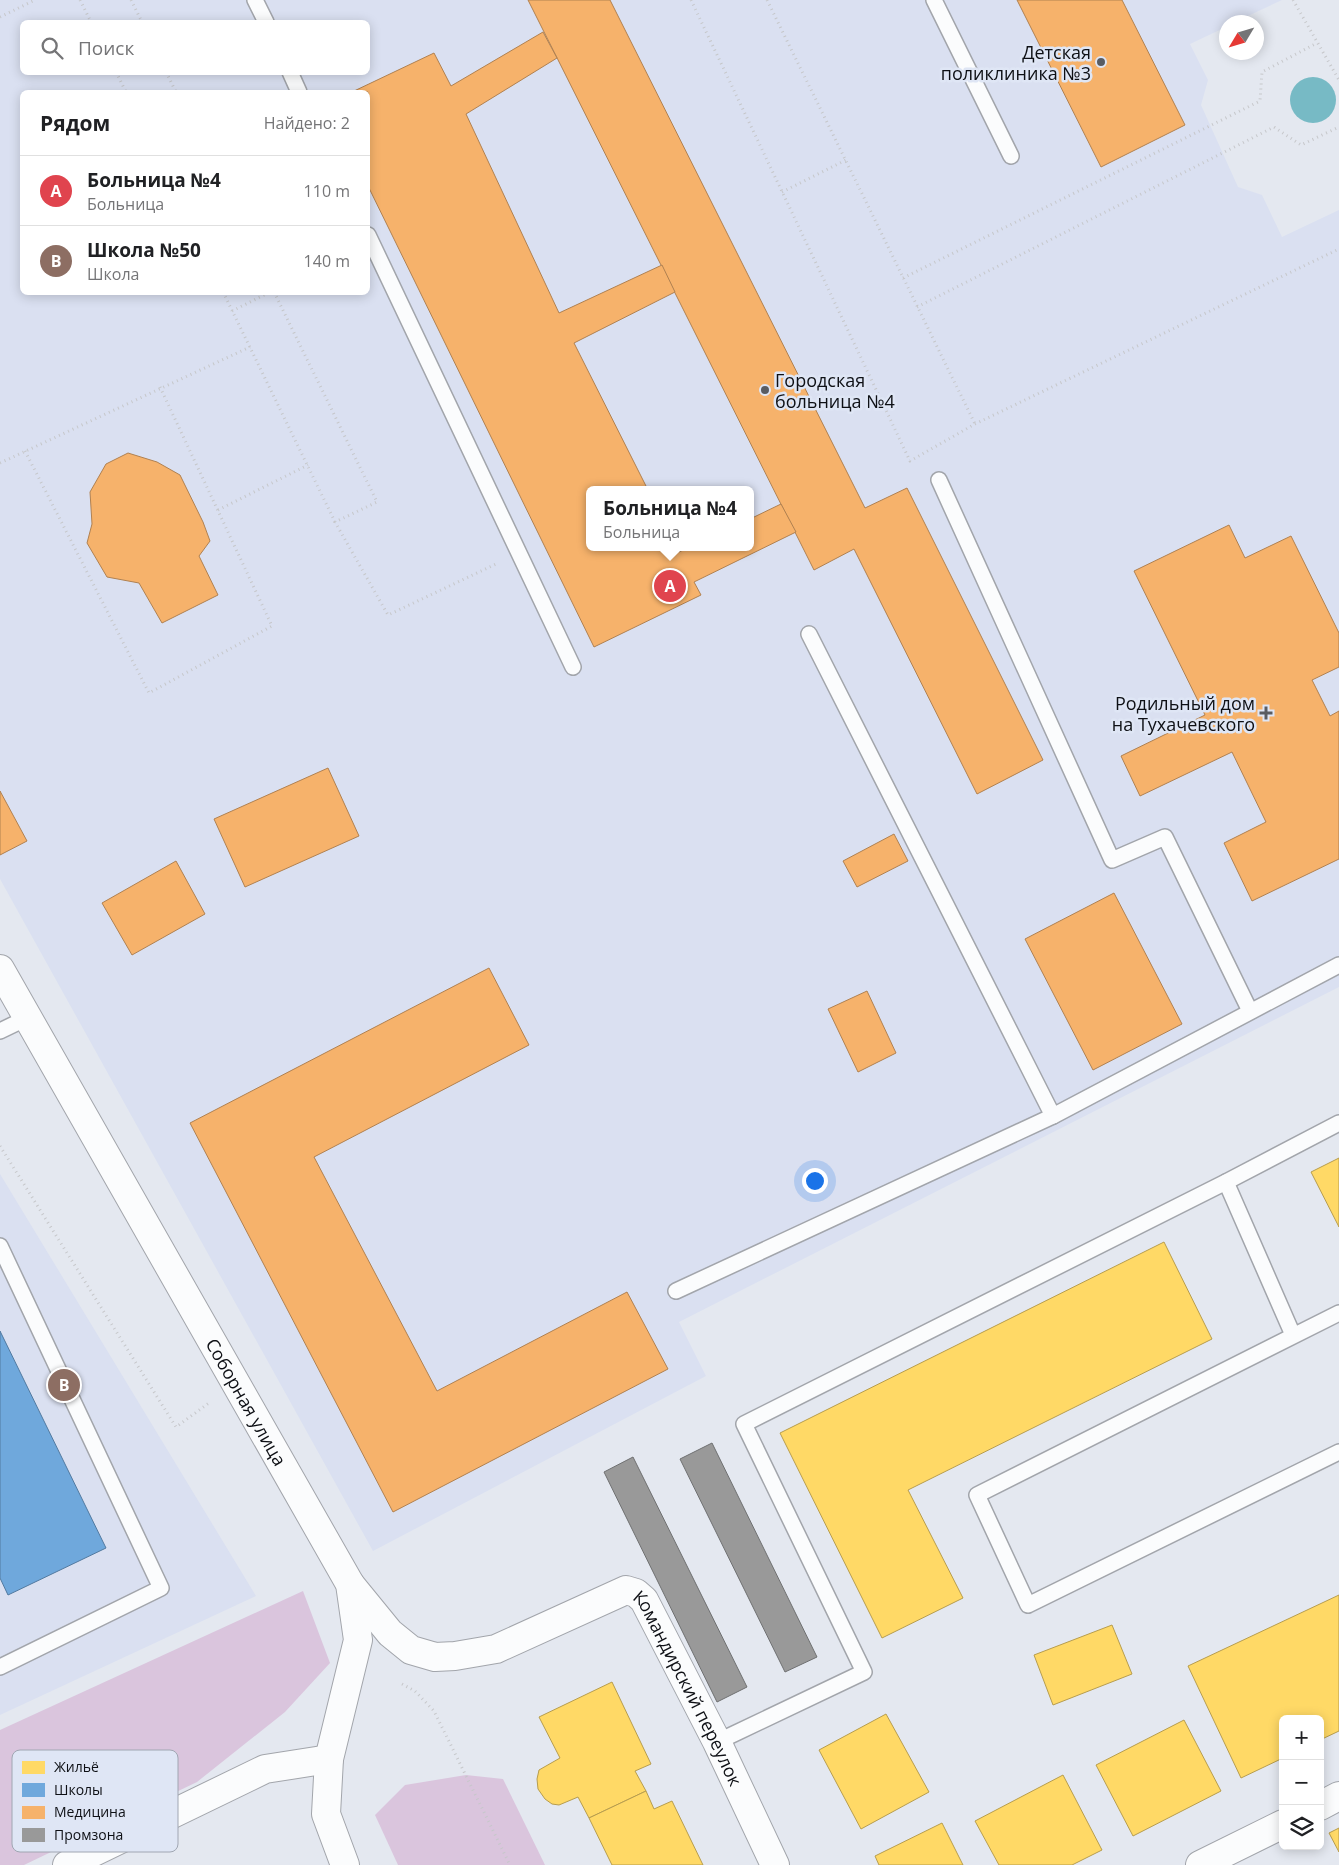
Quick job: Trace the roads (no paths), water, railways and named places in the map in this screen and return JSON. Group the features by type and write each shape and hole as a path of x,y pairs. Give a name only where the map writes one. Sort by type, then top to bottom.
{"street":[{"name":"Соборная улица","path":"0,969 350,1584 358,1640 329,1759 326,1814 345,1865"},
{"name":"Командирский переулок","path":"350,1584 390,1633 411,1650 435,1657 455,1656 496,1649 626,1590 636,1593 644,1600 717,1742 775,1865"},
{"path":"178,1811 265,1769 329,1759"},
{"path":"1322,1805 1339,1796"},
{"path":"1200,1865 1279,1826"},
{"path":"67,1865 94,1852"}],"lane":[{"path":"256,0 265,20"},
{"path":"934,0 1011,156"},
{"path":"292,75 299,90"},
{"path":"370,240 572,667"},
{"path":"939,480 1112,860 1164,837 1250,1011"},
{"path":"809,634 1054,1116"},
{"path":"676,1291 1054,1116 1339,965"},
{"path":"0,1031 27,1018"},
{"path":"717,1742 864,1672 744,1424 1226,1182 1339,1123"},
{"path":"1226,1182 1293,1335"},
{"path":"0,1246 161,1588 0,1667"},
{"path":"1339,1313 977,1495 1028,1605 1339,1452"}],"water":[{"path":"1308,77 1318,77 1330,83 1335,91 1335,109 1330,117 1322,122 1308,123 1300,120 1293,113 1290,105 1290,95 1293,87 1300,80"}],"place":[{"name":"Детская поликлиника №3","path":"1101,62"},
{"name":"Городская больница №4","path":"765,390"},
{"name":"Больница №4","path":"670,586"},
{"name":"Родильный дом на Тухачевского","path":"1266,713"},
{"name":"Школа №50","path":"64,1385"}]}
